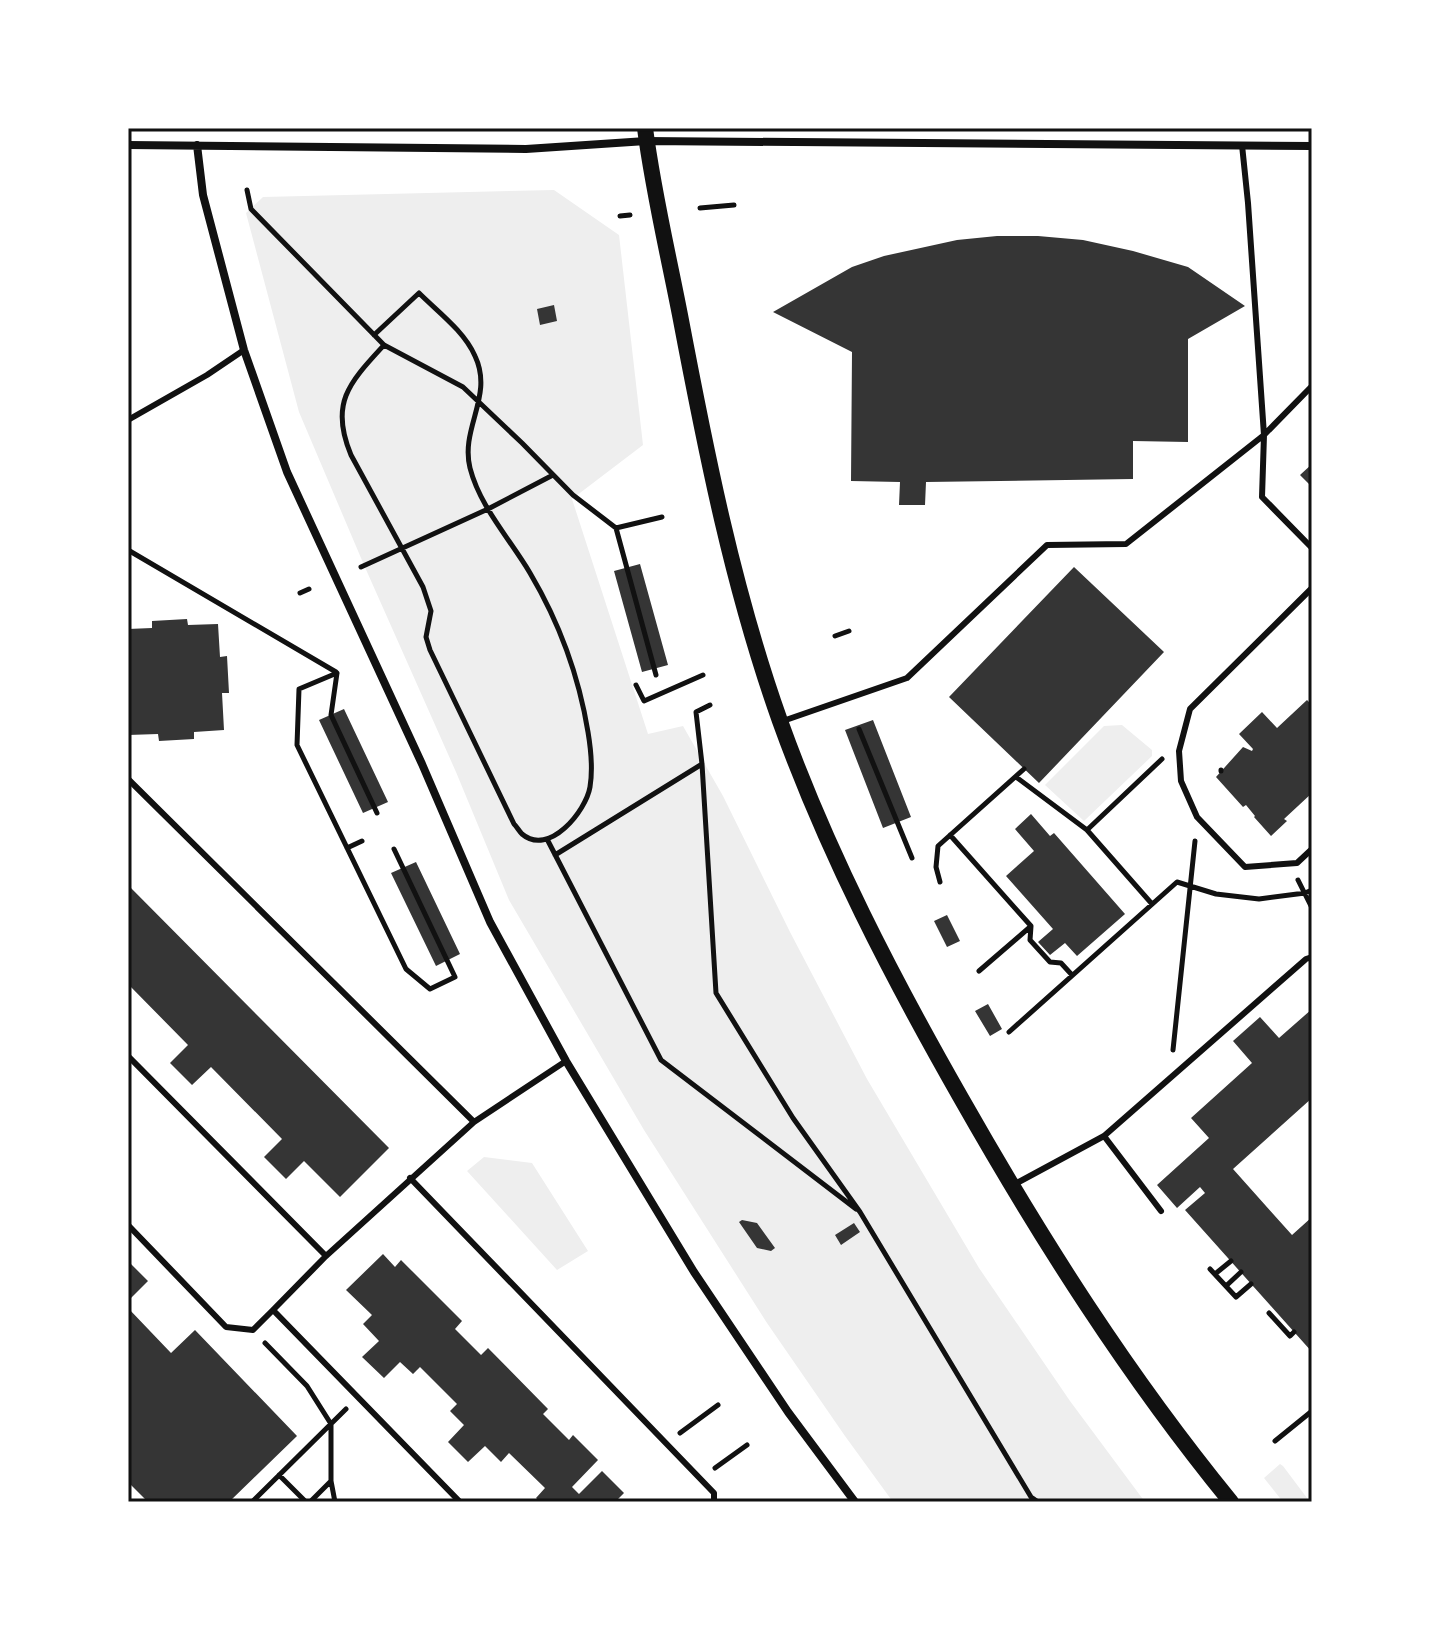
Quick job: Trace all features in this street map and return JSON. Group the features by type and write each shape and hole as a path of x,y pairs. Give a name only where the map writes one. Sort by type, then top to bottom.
{"main road":[{"path":"646,134 707,458 745,612 780,722 835,858 932,1047 1011,1186 1112,1344 1190,1452 1231,1502"}],"street":[{"path":"128,145 526,149 646,134 1312,146"},
{"path":"197,145 203,195 244,350 287,472 422,764 490,922 566,1061 694,1272 788,1412 855,1502"}],"lane":[{"path":"1242,145 1264,435 1262,497 1312,548"},
{"path":"128,420 244,350"},
{"path":"780,722 907,678 1047,545 1126,544 1264,435 1312,386"},
{"path":"1312,588 1190,709 1179,751 1181,781 1197,817 1245,867 1297,863 1312,849"},
{"path":"128,779 474,1122"},
{"path":"1011,1186 1104,1136 1312,957"},
{"path":"128,1056 326,1256"},
{"path":"128,1225 226,1327 253,1330 326,1256 474,1122 566,1061"},
{"path":"1104,1136 1161,1211"},
{"path":"410,1178 714,1493 714,1502"},
{"path":"273,1310 460,1502"}],"path":[{"path":"247,190 251,209 384,345 463,387 573,495 616,528 656,675"},
{"path":"700,208 734,205"},
{"path":"620,216 630,215"},
{"path":"374,335 419,293 465,339 475,356 483,388 470,434 470,468 488,509 532,576 568,651 588,730 592,766 590,789 584,804 556,836 534,839 522,835 514,824 430,650 426,637 431,611 423,587 351,455 343,434 342,408 351,387 358,374 384,345"},
{"path":"361,567 488,509 553,475"},
{"path":"616,528 662,517"},
{"path":"128,550 337,673"},
{"path":"300,593 309,589"},
{"path":"835,636 849,631"},
{"path":"337,673 331,715 377,813"},
{"path":"337,673 299,689 297,745 406,969 430,989 455,977 394,849"},
{"path":"636,685 644,701 703,675"},
{"path":"710,705 696,712 716,993 793,1118 860,1212 1030,1499 1038,1502"},
{"path":"859,729 912,858"},
{"path":"1087,830 1167,754 1179,751"},
{"path":"555,855 702,764"},
{"path":"940,882 936,867 938,846 1024,769"},
{"path":"1016,777 1087,830 1152,904"},
{"path":"1169,1079 1197,817"},
{"path":"950,835 1031,926 1030,940 1050,962 1061,963 1072,975"},
{"path":"547,839 661,1060 860,1212"},
{"path":"347,848 362,841"},
{"path":"1009,1032 1177,882 1216,894 1259,899 1312,890"},
{"path":"1300,882 1312,908"},
{"path":"979,971 1031,926"},
{"path":"1231,1261 1213,1272 1236,1297 1251,1284"},
{"path":"1226,1286 1241,1272"},
{"path":"1269,1313 1290,1336 1294,1332"},
{"path":"253,1330 307,1386 331,1424 331,1481 335,1502"},
{"path":"666,1443 718,1405"},
{"path":"1275,1441 1312,1411"},
{"path":"252,1502 331,1424"},
{"path":"700,1479 747,1445"},
{"path":"279,1475 308,1502 331,1481"}],"shaded area":[{"path":"554,190 619,235 643,445 572,499 648,734 683,726 723,796 867,1079 979,1268 1070,1401 1145,1502 893,1502 767,1323 644,1130 509,900 299,412 246,213 263,197"},
{"path":"1122,725 1152,750 1152,756 1084,821 1045,785 1104,726"},
{"path":"484,1157 532,1163 588,1251 557,1270 467,1171"},
{"path":"1280,1464 1310,1502 1283,1502 1264,1478"}],"building":[{"path":"997,236 1083,240 1133,251 1188,267 1245,306 1188,339 1188,442 1133,441 1133,479 926,482 925,505 899,505 900,482 851,481 852,352 773,312 852,267 884,256 957,240"},
{"path":"554,305 557,321 540,325 537,309"},
{"path":"1312,464 1312,487 1300,475"},
{"path":"640,564 668,665 642,672 614,571"},
{"path":"1074,567 1164,652 1039,783 949,697"},
{"path":"187,619 188,625 218,624 220,657 227,656 229,693 222,693 224,730 194,732 194,739 159,741 158,734 128,735 128,629 152,628 152,621"},
{"path":"1307,700 1312,705 1312,793 1271,836 1246,805 1243,807 1216,777 1243,747 1252,751 1239,734 1262,712 1277,728"},
{"path":"344,709 388,802 363,813 319,720"},
{"path":"873,720 911,817 883,828 845,730"},
{"path":"1031,814 1050,836 1054,833 1125,914 1077,956 1065,943 1050,955 1038,942 1053,929 1006,876 1034,851 1015,829"},
{"path":"416,862 460,954 436,966 391,873"},
{"path":"128,885 389,1148 340,1197 304,1161 286,1179 264,1157 282,1139 211,1067 192,1085 170,1063 188,1045 128,984"},
{"path":"947,915 960,941 947,947 934,921"},
{"path":"988,1004 1002,1029 990,1036 975,1011"},
{"path":"1312,1009 1312,1098 1233,1169 1292,1235 1312,1217 1312,1352 1185,1210 1205,1193 1200,1187 1177,1208 1157,1185 1209,1138 1191,1118 1252,1063 1233,1041 1260,1017 1279,1038"},
{"path":"739,1222 757,1223 775,1248 771,1251 757,1248"},
{"path":"854,1223 860,1232 841,1245 835,1235"},
{"path":"383,1254 395,1267 401,1260 462,1321 455,1329 481,1355 488,1348 548,1409 543,1414 569,1440 573,1435 598,1460 572,1487 579,1494 602,1471 624,1493 615,1502 540,1502 536,1498 545,1488 509,1453 501,1462 485,1446 468,1462 448,1442 464,1425 450,1411 457,1404 420,1367 413,1374 400,1362 384,1378 362,1357 379,1341 363,1324 372,1315 346,1290"},
{"path":"128,1261 148,1281 128,1301"},
{"path":"128,1308 171,1353 195,1330 297,1436 229,1502 148,1502 128,1482"}]}
